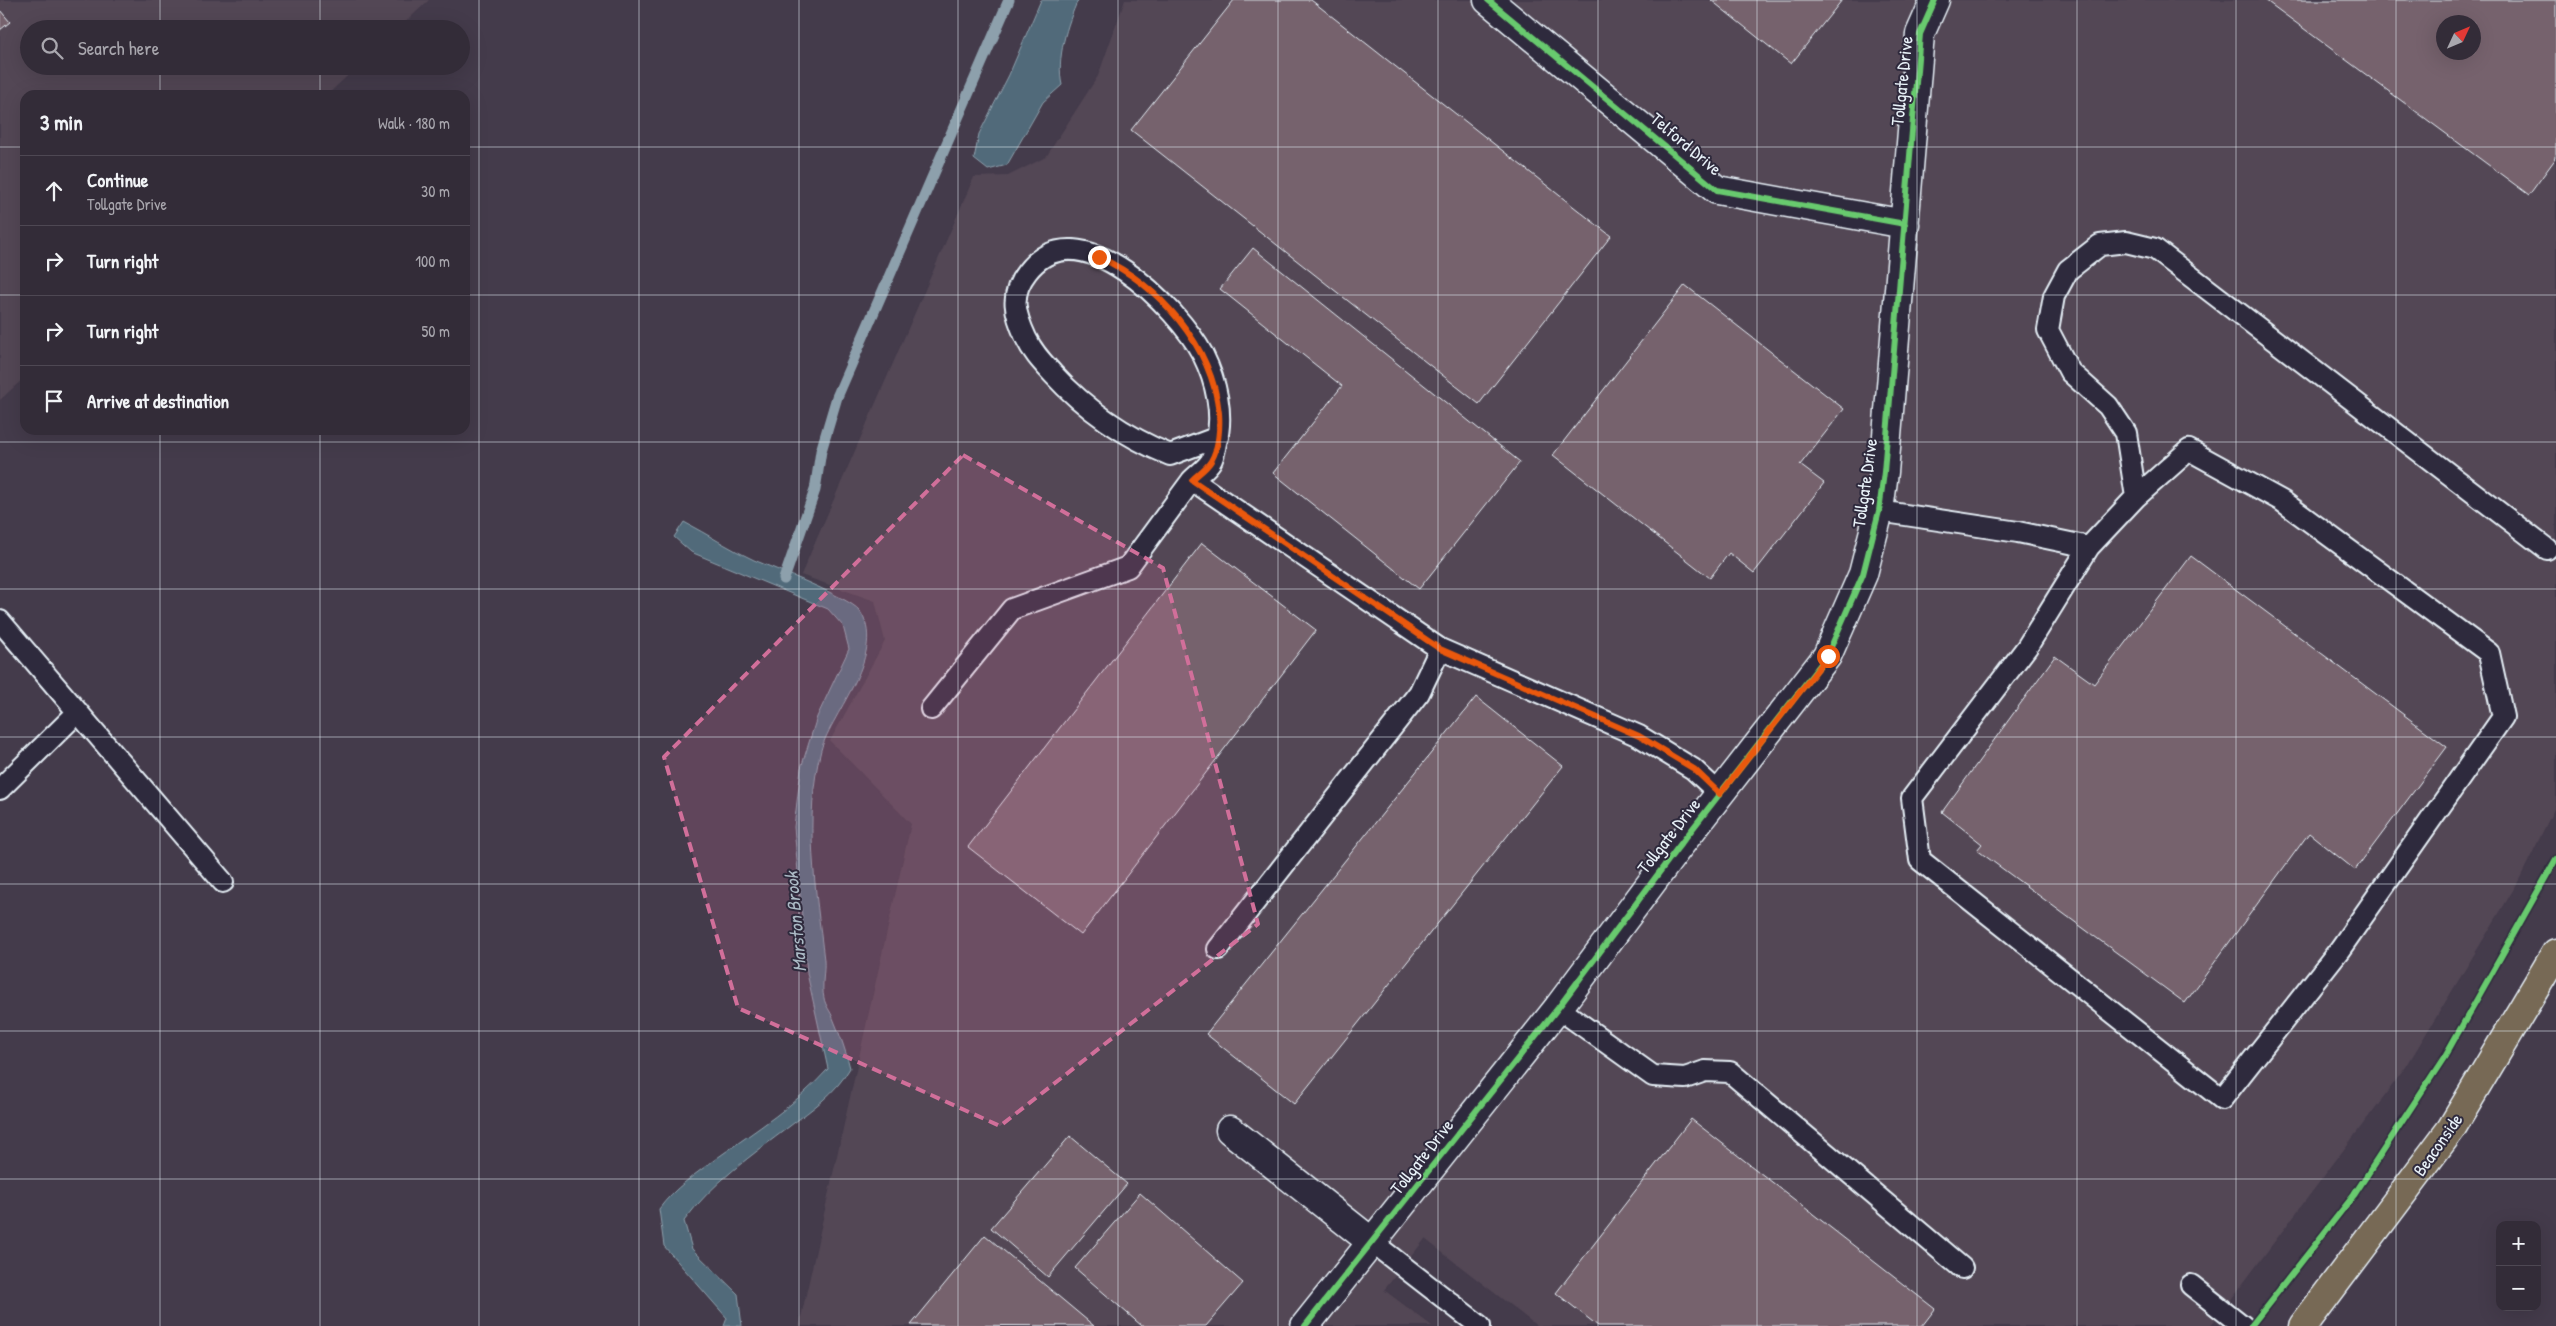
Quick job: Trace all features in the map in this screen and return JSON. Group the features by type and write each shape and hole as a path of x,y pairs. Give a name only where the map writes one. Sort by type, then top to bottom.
{"highway":[{"name":"Beaconside","path":"2304,1326 2451,1129 2556,953"}],"street":[{"name":"Telford Drive","path":"1488,0 1717,190 1905,224"},
{"name":"Tollgate Drive","path":"1305,1326 1373,1243 1558,1008 1720,794 1828,656 1863,574 1879,511 1884,472 1920,34 1935,0"},
{"path":"1230,1130 1373,1243"}],"lane":[{"path":"2136,497 2126,433 2108,406 2070,372 2048,330 2054,296 2068,270 2100,245 2126,242 2155,249 2547,549"},
{"path":"931,709 1012,609 1128,567 1192,480 1212,461 1218,437 1219,422 1216,389 1203,356 1185,327 1156,297 1123,268 1099,257 1070,249 1043,257 1029,270 1017,285 1016,316 1031,350 1071,393 1105,422 1144,444 1170,455 1218,437"},
{"path":"2189,450 2282,501 2489,653 2502,717 2340,949 2222,1099 1920,860 1912,798 2027,647 2089,547 2136,497 2189,450"},
{"path":"1192,480 1440,649 1639,736 1694,769 1720,794"},
{"path":"1879,511 2018,532 2089,547"},
{"path":"0,621 223,882"},
{"path":"1218,949 1419,693 1440,649"},
{"path":"0,788 78,712"},
{"path":"1558,1008 1654,1076 1685,1078 1705,1070 1730,1072 1784,1114 1962,1268"},
{"path":"1373,1243 1480,1326"},
{"path":"2191,1285 2243,1326"}],"highlighted area":[{"path":"963,455 1163,568 1258,924 1000,1126 738,1008 664,757"}],"shaded area":[{"path":"0,0 429,0 408,20 20,20 20,75 348,75 332,90 20,90 20,382 0,400"},
{"path":"1125,0 2556,0 2556,805 2518,882 2406,1067 2211,1326 1537,1326 1425,1239 1384,1290 1432,1326 799,1326 911,824 830,741 885,641 875,601 801,575 974,177 1008,176 1046,157 1098,76"}],"water":[{"path":"1041,0 1078,0 1064,42 1060,64 1062,85 1043,102 1007,165 988,170 974,159 979,134 1009,75"},
{"path":"684,522 745,556 809,583 852,604 859,610 866,626 867,644 863,662 821,750 813,802 812,828 815,881 824,960 823,993 847,1055 850,1068 838,1085 823,1100 733,1170 707,1194 684,1221 692,1249 738,1294 742,1326 724,1326 727,1318 664,1246 659,1209 686,1181 789,1106 828,1069 807,973 794,827 801,768 817,717 849,649 843,626 828,609 691,552 674,537"}],"building":[{"path":"1234,0 1311,0 1611,236 1479,404 1131,130"},
{"path":"1711,0 1842,0 1791,64"},
{"path":"2265,0 2556,0 2556,158 2529,195"},
{"path":"0,10 10,22 0,30"},
{"path":"1253,248 1520,462 1419,589 1273,473 1342,386 1220,289"},
{"path":"1685,285 1844,409 1800,465 1824,483 1754,573 1729,553 1710,578 1553,455"},
{"path":"1202,543 1316,630 1081,935 968,847"},
{"path":"2191,556 2447,747 2355,870 2309,833 2185,1003 1977,850 1982,844 1942,812 2055,656 2094,684"},
{"path":"1476,697 1563,766 1294,1104 1206,1034"},
{"path":"1691,1119 1935,1309 1922,1326 1598,1326 1556,1293"},
{"path":"1070,1136 1127,1184 1048,1277 991,1228"},
{"path":"1140,1193 1243,1283 1206,1326 1142,1326 1075,1268"},
{"path":"985,1235 1094,1326 911,1325"}],"waterway":[{"path":"784,579 815,490 821,451 837,397 1009,0"}],"cycle path":[{"path":"1488,0 1717,190 1905,224"},
{"path":"1305,1326 1558,1008 1676,850 1827,656 1863,574 1879,511 1884,472 1920,34 1935,0"},
{"path":"2251,1326 2354,1195 2445,1056 2556,859"}],"route":[{"path":"1099,257 1123,268 1156,297 1185,327 1203,356 1216,389 1219,422 1218,437 1212,461 1192,480 1440,649 1639,736 1694,769 1720,794 1828,656"}],"water label":[{"name":"Marston Brook","path":"795,922"}]}
